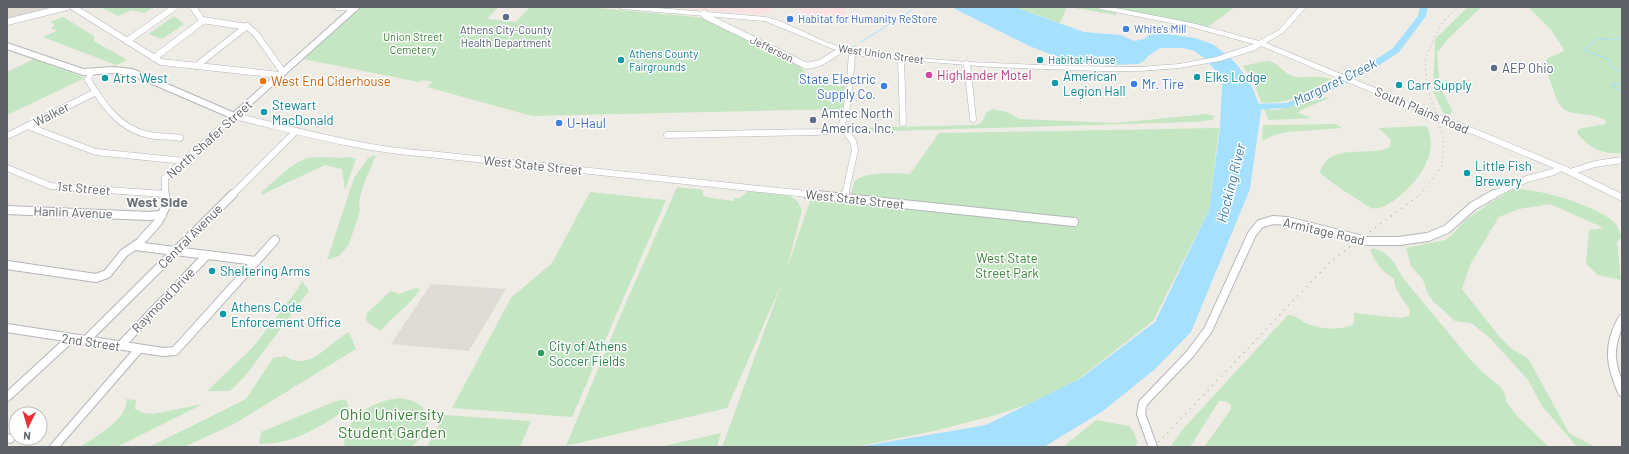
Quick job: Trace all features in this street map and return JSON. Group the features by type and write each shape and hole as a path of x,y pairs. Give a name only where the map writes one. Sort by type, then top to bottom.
{"main road":[{"name":"West Union Street","path":"622,7 766,19 786,26 823,44 852,53 900,59 967,64 1113,70 1156,68 1196,63 1242,52 1262,44 1290,24 1303,7"},
{"name":"South Plains Road","path":"1100,7 1192,25 1262,44 1566,170 1622,198"}],"street":[{"path":"7,22 67,7"},
{"path":"73,7 161,62 281,74"},
{"path":"127,41 175,7"},
{"path":"193,7 199,18 204,20 247,26 256,34 281,74"},
{"path":"337,7 355,8"},
{"name":"North Shafer Street","path":"7,265 96,278 106,275 124,254 154,228 162,215 165,208 165,178 355,8"},
{"name":"Jefferson","path":"704,13 705,16 807,66 826,59 841,50"},
{"path":"154,58 204,20"},
{"path":"196,66 247,26"},
{"name":"West State Street","path":"7,46 76,70 91,72 113,70 132,72 234,116 339,142 395,152 429,154 1074,222"},
{"path":"844,198 855,150 853,141 843,129 842,124 846,114 849,93 852,53"},
{"path":"900,59 903,123"},
{"path":"967,64 973,119"},
{"path":"91,72 88,80 113,116 126,127 148,135 180,138"},
{"name":"Walker","path":"7,136 96,92"},
{"path":"27,126 96,152 184,161"},
{"path":"667,135 817,132 843,129"},
{"name":"Central Avenue","path":"85,341 296,131"},
{"name":"Armitage Road","path":"1153,447 1147,433 1142,414 1143,403 1190,354 1208,330 1252,234 1260,224 1268,220 1287,222 1371,242 1418,239 1447,229 1473,206 1499,191 1527,179 1553,172 1622,160"},
{"name":"1st Street","path":"7,168 51,186 164,194"},
{"name":"Hanlin Avenue","path":"7,210 148,216 162,215"},
{"path":"135,246 256,261 275,240"},
{"name":"Raymond Drive","path":"120,346 207,255"},
{"name":"2nd Street","path":"7,328 139,349 164,352 175,351 256,261"},
{"path":"1622,319 1612,341 1610,355 1616,379 1622,392"},
{"path":"7,397 70,339"},
{"path":"54,447 139,349"}],"shaded area":[{"path":"7,7 67,7 7,22"},
{"path":"665,7 775,7 762,15"},
{"path":"793,7 845,7 844,16 833,23 824,24"},
{"path":"431,284 506,289 469,351 391,344"}],"green space":[{"path":"100,7 155,7 144,13 132,10 118,16"},
{"name":"Athens County Fairgrounds","path":"360,7 498,7 487,19 516,22 530,7 587,7 706,18 799,65 814,84 845,86 843,109 532,116 427,87 433,82 422,80 419,82 303,59"},
{"path":"1014,7 1067,7 1060,23"},
{"path":"1069,7 1235,7 1206,28 1117,11 1116,15"},
{"path":"1468,7 1481,7 1447,40 1437,53 1440,87 1452,110 1451,114 1444,114 1433,91 1435,39"},
{"path":"1528,7 1622,7 1622,153 1603,152 1586,143 1577,133 1578,130 1582,128 1606,124 1605,120 1587,114 1572,113 1561,106 1556,98 1546,67 1546,61 1548,58 1564,51 1563,48 1552,31"},
{"path":"174,16 184,24 162,39 149,34"},
{"path":"63,17 94,36 94,41 127,60 116,65 43,37 57,31 51,28 55,25 50,22"},
{"path":"34,59 85,78 7,115 7,72"},
{"path":"1267,61 1275,63 1289,75 1298,77 1322,77 1333,80 1327,85 1298,97 1278,102 1261,102 1252,78 1242,66"},
{"path":"1329,98 1301,110 1298,113 1312,118 1269,120 1264,109 1277,110"},
{"path":"993,109 1007,112 1020,119 1116,123 1207,114 1215,116 1212,120 1194,122 855,132 852,128 975,125 981,123 987,112"},
{"path":"1336,124 1342,128 1287,132 1274,135 1262,141 1263,125"},
{"path":"1427,127 1430,136 1430,149 1426,163 1418,177 1411,185 1395,200 1386,205 1378,208 1371,208 1338,187 1320,173 1324,163 1331,157 1350,152 1381,150 1390,147 1391,140 1379,128"},
{"name":"West State Street Park","path":"1219,128 1209,210 1153,321 1080,378 1043,399 996,415 934,431 855,447 722,447 781,285 727,408 566,446 621,314 677,187 703,190 703,195 706,197 733,201 734,198 740,198 748,191 790,196 798,202 802,210 787,268 811,198 850,202 854,183 859,178 881,173 910,174 939,133"},
{"path":"376,155 363,186 359,201 360,211 349,244 339,256 327,260 354,178 368,158"},
{"path":"314,157 350,157 356,159 345,190 342,169 325,165 261,195 261,193 284,172 303,160"},
{"path":"1516,189 1553,195 1583,205 1607,217 1615,223 1622,237 1617,242 1621,280 1598,275 1586,264 1589,230 1604,228 1550,204 1519,209 1499,217 1470,265 1462,289 1498,335 1512,349 1528,358 1569,433 1595,447 1577,447 1542,406 1528,380 1490,338 1471,323 1455,321 1433,301 1428,294 1423,280 1411,266 1406,248 1445,240 1454,233 1465,220 1508,191"},
{"name":"City of Athens Soccer Fields","path":"590,192 666,200 572,417 452,408 511,298 552,263"},
{"path":"1373,248 1383,252 1393,261 1403,278 1470,359 1482,372 1501,387 1507,403 1517,416 1549,447 1204,447 1231,408 1230,404 1225,401 1219,401 1190,447 1170,447 1183,429 1288,315 1296,317 1313,326 1324,328 1344,328 1354,324 1354,313 1401,318 1409,316 1410,310 1396,289 1394,279 1381,269 1373,257 1370,250"},
{"path":"302,281 309,291 246,375 230,391 207,391 253,347 297,290"},
{"path":"416,288 420,289 416,295 381,331 366,320 367,313 391,291 399,294"},
{"path":"349,332 356,349 234,424 184,447 149,447 246,399 273,358 285,356 294,360 303,361 311,359"},
{"name":"Ohio University Student Garden","path":"399,398 410,400 419,404 424,409 427,416 427,423 424,431 412,447 345,447 344,440 346,433 357,416 369,407 376,404"},
{"path":"126,399 136,400 135,409 143,413 153,414 203,404 117,447 81,447 117,420 126,406"},
{"path":"345,399 349,406 329,421 307,433 283,441 259,444 261,432 333,402"},
{"name":"Ohio University Student Garden","path":"444,415 531,421 520,447 427,447"},
{"path":"1096,420 1129,426 1136,438 1136,447 1063,447"},
{"path":"721,433 717,447 660,447"}],"water":[{"name":"Hocking River","path":"951,7 1014,7 1084,32 1120,35 1135,41 1144,39 1149,35 1162,33 1195,38 1214,45 1233,60 1245,75 1254,91 1261,111 1250,189 1191,332 1155,369 1103,411 1044,447 858,447 986,425 1081,378 1155,322 1209,210 1220,127 1222,85 1216,71 1203,57 1194,51 1183,48 1160,48 1138,64 1107,65 1069,61 1029,46"}],"waterway":[{"name":"Margaret Creek","path":"1246,107 1288,105 1340,83 1378,62 1396,50 1422,16 1424,7"},
{"path":"861,42 912,10"},
{"path":"1622,39 1617,38 1611,40 1596,38 1584,50 1608,59 1612,67 1621,72 1622,76"},
{"path":"851,48 855,46"},
{"path":"1622,84 1611,85 1622,92"}],"railway":[{"path":"1420,194 1442,166 1444,140 1427,87 1425,60 1436,34 1444,20 1459,7"},
{"path":"1154,447 1332,260 1420,194"}],"place":[{"name":"Athens City-County Health Department","path":"506,17"},
{"name":"Habitat for Humanity ReStore","path":"790,19"},
{"name":"White's Mill","path":"1126,29"},
{"name":"Athens County Fairgrounds","path":"621,60"},
{"name":"Habitat House","path":"1040,60"},
{"name":"AEP Ohio","path":"1494,68"},
{"name":"Highlander Motel","path":"929,75"},
{"name":"Elks Lodge","path":"1197,77"},
{"name":"Arts West","path":"105,78"},
{"name":"West End Ciderhouse","path":"263,81"},
{"name":"American Legion Hall","path":"1055,83"},
{"name":"Mr. Tire","path":"1134,84"},
{"name":"Carr Supply","path":"1399,85"},
{"name":"State Electric Supply Co.","path":"884,86"},
{"name":"Stewart MacDonald","path":"264,112"},
{"name":"Amtec North America, Inc.","path":"813,120"},
{"name":"U-Haul","path":"559,123"},
{"name":"Little Fish Brewery","path":"1467,173"},
{"name":"Sheltering Arms","path":"212,271"},
{"name":"Athens Code Enforcement Office","path":"223,314"},
{"name":"City of Athens Soccer Fields","path":"541,353"}],"district":[{"name":"West Side","path":"157,202"}],"park label":[{"name":"Union Street Cemetery","path":"413,43"}]}
